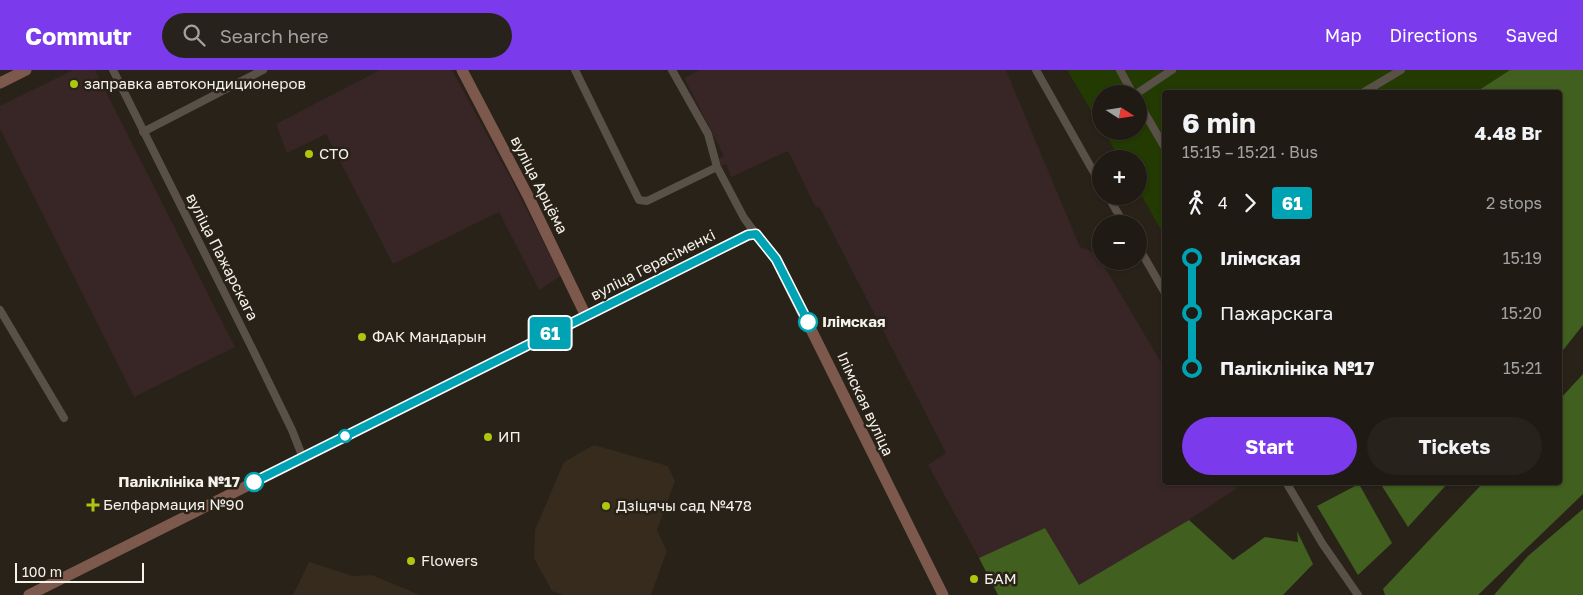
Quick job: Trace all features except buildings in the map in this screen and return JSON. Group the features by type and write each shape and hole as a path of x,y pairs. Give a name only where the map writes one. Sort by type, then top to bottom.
{"street":[{"path":"0,83 26,70"},
{"name":"вуліца Пажарскага","path":"113,70 254,352 292,430 303,458"},
{"path":"143,132 263,70"},
{"name":"вуліца Арцёма","path":"462,70 529,198 586,316"},
{"path":"575,70 639,200 647,201 717,167"},
{"name":"Ілімская вуліца","path":"672,70 708,134 717,167 744,218 776,259 943,595"},
{"path":"1036,70 1092,169"},
{"path":"1120,70 1129,85"},
{"path":"1148,85 1172,70"},
{"path":"1367,90 1401,70"},
{"path":"1148,119 1162,143"},
{"name":"вуліца Герасіменкі","path":"29,595 748,235 756,234"},
{"path":"1147,262 1162,288"},
{"path":"0,310 64,418"},
{"path":"1288,485 1322,543 1358,595"}],"shaded area":[{"path":"73,70 95,70 235,347 134,397 0,129 0,106"},
{"path":"380,70 452,70 561,276 539,290 499,212 393,264 326,134 287,153 276,124"},
{"path":"700,70 1006,70 1080,247 1092,251 1092,270 1106,270 1162,364 1162,485 1235,485 1237,488 1189,520 1079,586 1045,529 979,558 928,465 946,453 822,212 819,207 816,208 788,151 731,177 726,164 722,166 719,159 724,156 684,78"},
{"name":"Дзіцячы сад №478","path":"594,445 668,466 675,481 657,530 667,551 651,595 563,595 552,591 534,558 535,530 564,462"},
{"path":"309,562 353,576 372,575 420,595 293,595"}],"green space":[{"path":"1067,70 1510,70 1479,90 1162,90 1162,232 1147,205 1147,150 1115,150 1109,140 1148,140 1148,85 1092,85 1092,112"},
{"path":"1510,70 1583,70 1583,325 1562,351 1562,90 1479,90"},
{"path":"1583,374 1583,494 1478,595 1385,595 1383,589 1481,485 1562,485 1562,397"},
{"path":"1360,485 1392,543 1358,575 1317,506"},
{"path":"1381,485 1446,485 1408,527"},
{"path":"1583,509 1583,595 1494,595 1528,556"},
{"path":"1189,520 1233,560 1265,537 1298,542 1297,531 1313,564 1283,595 998,595 979,558 1045,528 1079,585"}],"bus line":[{"name":"61","path":"254,482 748,235 756,234 776,259 808,322"}],"place":[{"name":"заправка автокондиционеров","path":"74,84"},
{"name":"СТО","path":"309,154"},
{"name":"Ілімская","path":"808,322"},
{"name":"ФАК Мандарын","path":"362,337"},
{"name":"ИП","path":"488,437"},
{"name":"Паліклініка №17","path":"254,482"},
{"name":"Белфармация №90","path":"93,505"},
{"name":"Дзіцячы сад №478","path":"606,506"},
{"name":"Flowers","path":"411,561"},
{"name":"БАМ","path":"974,579"}]}
